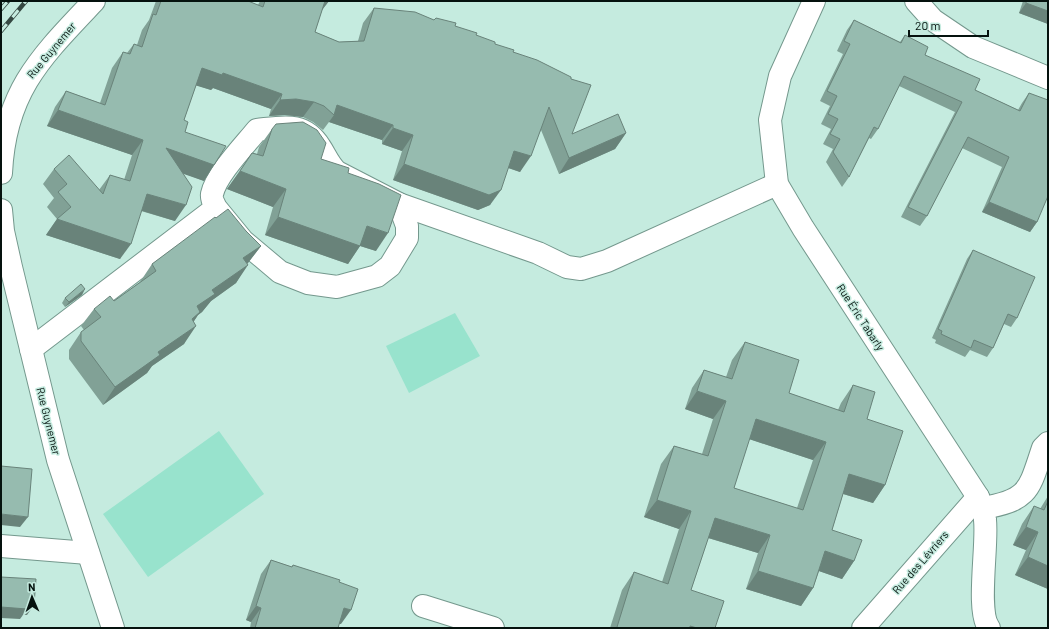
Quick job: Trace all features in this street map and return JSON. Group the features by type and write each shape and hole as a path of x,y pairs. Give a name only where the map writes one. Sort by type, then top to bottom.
{"street":[{"name":"Rue Guynemer","path":"1,173 5,134 11,112 27,78 39,60 94,1"},
{"name":"Rue Éric Tabarly","path":"814,1 780,76 770,120 777,184 807,234 980,502 986,544 983,607 984,617 989,628"},
{"path":"916,1 933,20 973,47 1048,78"},
{"path":"399,204 407,226 407,238 390,266 377,276 337,287 308,284 280,272 243,241 212,202 212,194 222,174 257,130 287,126 302,129 318,143 330,165 337,172 399,204 538,253 567,267 581,269 607,261 777,184"},
{"path":"31,349 216,208"},
{"name":"Rue Guynemer","path":"1,210 3,231 58,460 113,628"},
{"path":"980,502 1004,505 1020,497 1027,491 1043,448 1048,443"},
{"name":"Rue des Lévriers","path":"863,628 980,502"},
{"path":"1,546 88,553"},
{"path":"423,606 493,628"}],"green space":[{"path":"455,313 480,356 409,393 386,346"},
{"path":"219,431 264,494 148,577 103,514"}],"building":[{"path":"161,1 248,1 263,7 265,1 325,1 315,32 339,42 364,41 374,8 415,12 434,20 436,18 456,23 455,26 477,33 476,35 495,42 495,44 537,60 571,77 571,79 591,85 572,134 618,114 626,133 569,158 549,107 531,156 514,151 501,190 489,195 404,164 413,135 393,128 393,125 337,105 334,115 324,106 314,102 296,99 280,100 282,94 223,73 222,75 202,68 184,120 188,122 185,132 226,146 214,165 166,148 192,187 186,205 147,194 131,244 57,219 71,207 58,192 67,184 54,169 69,155 103,194 110,175 130,181 143,140 58,110 66,91 105,105 123,52 130,54 134,44 142,47 153,14 156,15"},
{"path":"1026,1 1048,1 1048,11 1026,3"},
{"path":"854,20 901,43 905,35 928,47 925,55 980,79 975,90 1020,111 1029,93 1048,100 1048,196 1037,222 989,202 1009,157 968,137 927,216 908,207 962,102 904,76 878,129 874,127 849,177 833,152 840,139 830,134 838,119 828,114 837,96 827,91 850,44 844,41"},
{"path":"303,122 317,130 326,143 321,159 349,168 348,173 379,184 401,195 388,233 367,226 360,246 278,217 286,189 240,171 252,153 263,156 272,129 276,124"},
{"path":"228,209 246,231 261,246 243,258 248,265 212,290 215,294 197,306 200,312 192,319 196,326 158,352 160,355 115,387 81,341 81,332 101,317 94,309 110,296 114,301 156,271 152,264"},
{"path":"973,250 1035,277 1017,318 1008,314 993,348 974,340 971,348 941,334 942,331 938,329"},
{"path":"81,284 85,289 69,302 65,298"},
{"path":"745,342 799,360 789,393 844,412 853,385 875,392 867,419 903,431 885,485 849,474 832,530 862,540 854,561 825,551 813,588 758,571 770,535 715,518 691,590 724,601 715,628 697,628 690,626 690,628 619,628 617,627 634,572 668,584 691,511 657,500 674,446 708,456 726,401 697,391 704,370 732,379","holes":["756,419 826,442 803,510 734,488"]},
{"path":"1,466 32,469 28,517 1,514"},
{"path":"1048,501 1048,566 1028,557 1038,532 1026,527 1034,506 1044,510"},
{"path":"271,560 292,567 293,565 340,580 339,582 358,589 351,610 344,608 338,628 255,628 261,608 256,606"},
{"path":"1,577 36,579 34,605 27,605 27,609 1,607"}],"railway":[{"path":"1,9 8,1"},
{"path":"1,31 26,1"}]}
